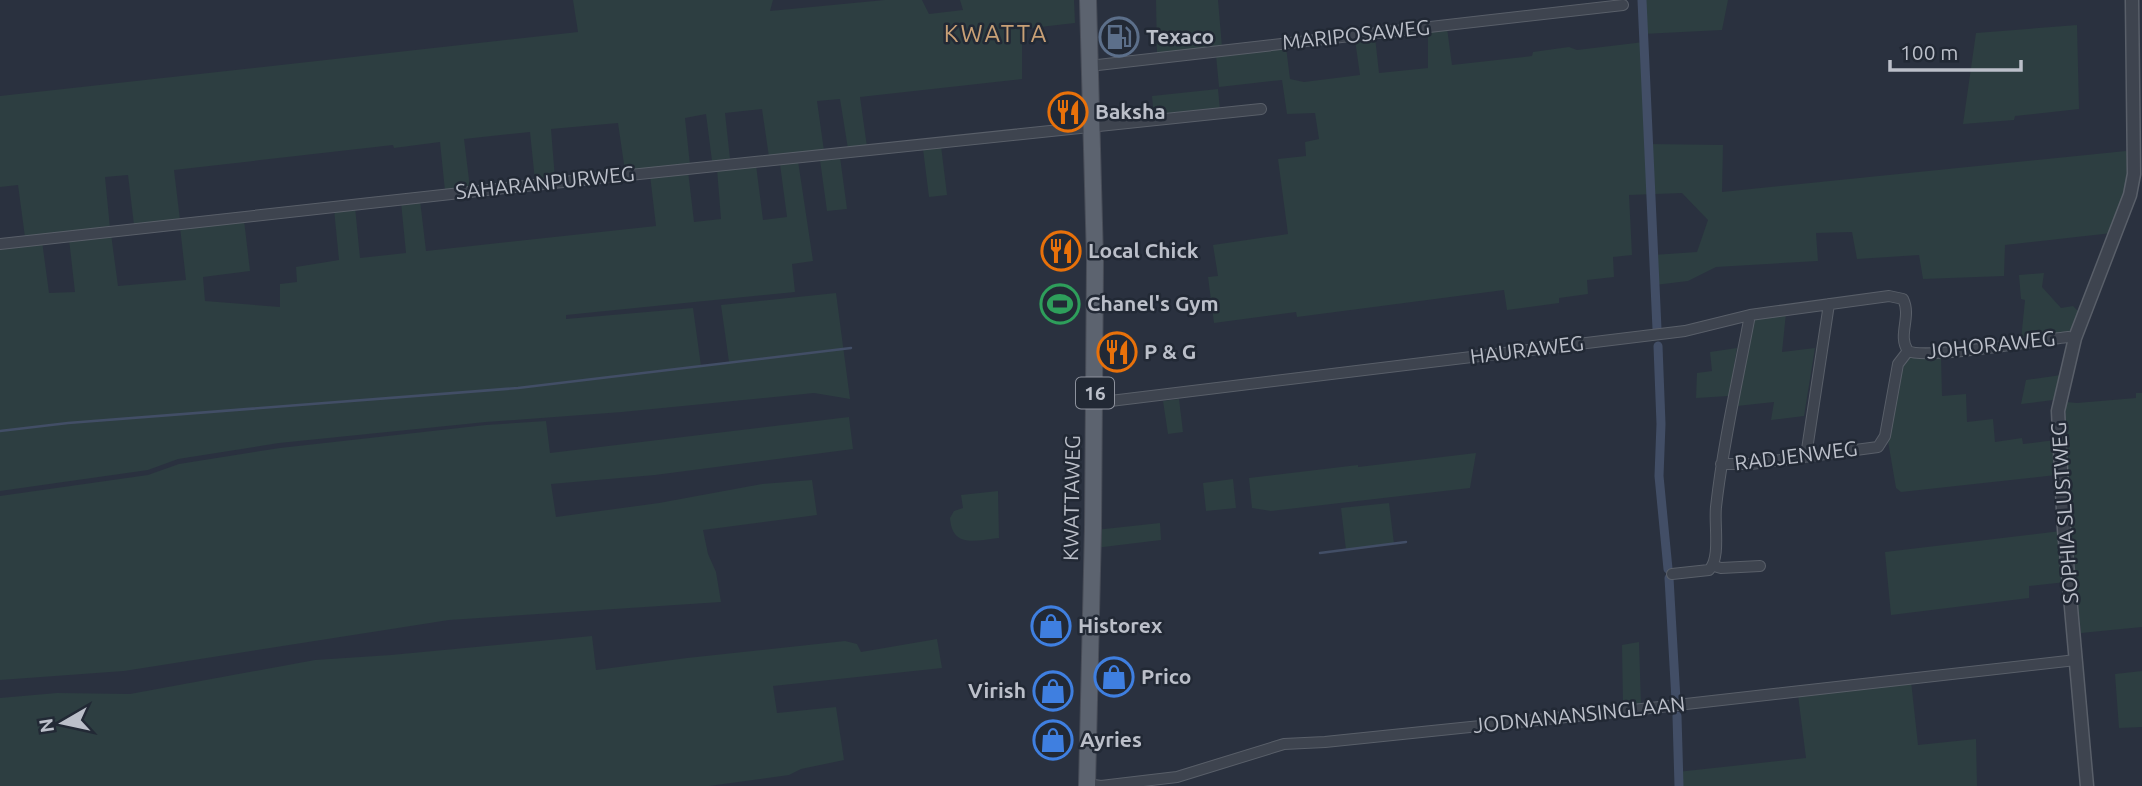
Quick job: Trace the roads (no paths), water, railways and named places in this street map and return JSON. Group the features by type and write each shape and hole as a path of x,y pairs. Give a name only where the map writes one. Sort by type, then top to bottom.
{"main road":[{"name":"KWATTAWEG","path":"1087,785 1095,260 1088,0"}],"street":[{"name":"SOPHIA SLUSTWEG","path":"2087,786 2064,529 2058,411 2075,338 2130,195 2134,174 2132,0"},
{"name":"MARIPOSAWEG","path":"1089,66 1623,5"},
{"name":"SAHARANPURWEG","path":"0,244 527,185 1261,109"},
{"name":"HAURAWEG","path":"1094,403 1685,331 1750,315 1889,296 1903,299 1908,314 1902,341 1908,351"},
{"path":"1806,456 1829,304"},
{"name":"RADJENWEG","path":"1750,315 1721,464 1751,464 1878,447 1885,436 1898,364 1908,351"},
{"name":"JOHORAWEG","path":"1908,351 1919,354 2075,338"},
{"path":"1672,574 1709,570 1716,562 1715,511 1721,464"},
{"path":"1714,566 1760,566"},
{"name":"JODNANANSINGLAAN","path":"1087,785 1101,786 1177,777 1284,744 1624,711 2076,660"}],"waterway":[{"path":"1642,0 1657,329"},
{"path":"1658,346 1661,424 1659,476 1668,569"},
{"path":"0,431 68,423 518,388 851,348"},
{"path":"1320,553 1406,542"},
{"path":"1669,578 1676,700"},
{"path":"1677,716 1679,786"}],"place":[{"name":"Texaco","path":"1119,37"},
{"name":"Baksha","path":"1068,112"},
{"name":"Local Chick","path":"1061,251"},
{"name":"Chanel's Gym","path":"1060,304"},
{"name":"P & G","path":"1117,352"},
{"name":"Historex","path":"1051,626"},
{"name":"Prico","path":"1114,677"},
{"name":"Virish","path":"1053,691"},
{"name":"Ayries","path":"1053,740"}],"district":[{"name":"KWATTA","path":"996,34"}]}
